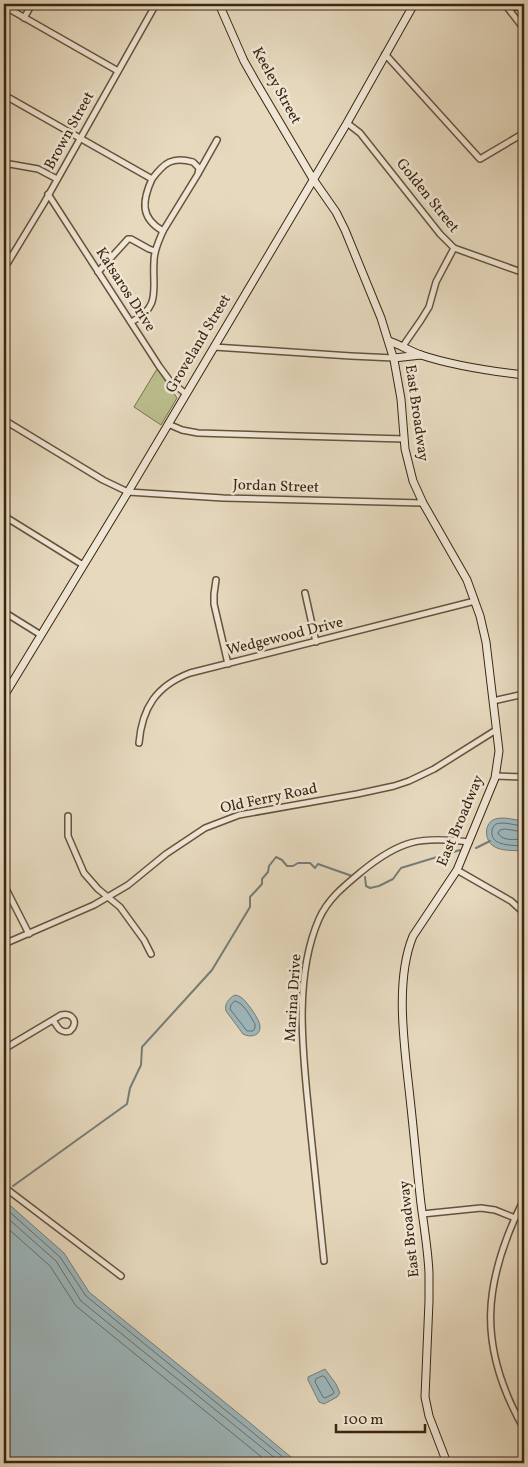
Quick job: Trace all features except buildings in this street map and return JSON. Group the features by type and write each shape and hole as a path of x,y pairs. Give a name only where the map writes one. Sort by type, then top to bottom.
{"street":[{"path":"24,18 32,4"},
{"name":"Brown Street","path":"4,269 156,4"},
{"name":"Keeley Street","path":"219,4 252,76 313,179"},
{"name":"Groveland Street","path":"4,696 128,492 347,123 414,4"},
{"path":"491,4 524,8"},
{"path":"4,6 118,71"},
{"path":"507,7 524,28"},
{"path":"385,54 480,159 524,134"},
{"path":"4,95 152,180"},
{"name":"Golden Street","path":"347,123 360,133 440,234 454,248 436,282 429,307 403,346"},
{"path":"131,322 146,313 152,300 154,292 155,251 163,231 217,140"},
{"path":"163,231 152,223 145,211 146,193 152,180 164,165 176,159 193,162 198,167 198,174"},
{"path":"4,163 38,169 57,178"},
{"name":"East Broadway","path":"313,179 346,230 389,341 394,358 401,400 404,439 413,481 423,503 467,580 476,601 486,642 499,751 495,776 458,870 413,936 404,967 403,1030 429,1272 425,1396 429,1416 447,1463"},
{"name":"Katsaros Drive","path":"48,194 170,381 186,394"},
{"path":"98,272 128,239 155,251"},
{"path":"454,248 524,273"},
{"path":"389,341 423,355 466,366 524,375"},
{"path":"214,347 394,358 423,355"},
{"path":"4,420 89,472 128,492"},
{"path":"168,424 182,430 198,433 404,439"},
{"name":"Jordan Street","path":"128,492 223,498 423,503"},
{"path":"4,516 83,565"},
{"path":"216,580 214,604 228,664"},
{"path":"305,593 316,642"},
{"name":"Wedgewood Drive","path":"139,743 148,707 160,692 181,676 476,601"},
{"path":"4,612 41,635"},
{"path":"493,701 524,694"},
{"name":"Old Ferry Road","path":"4,944 94,905 108,897 128,885 190,837 205,828 239,815 402,784 434,769 496,730"},
{"path":"495,776 524,777"},
{"path":"68,816 68,836 84,873 98,889 120,907 144,940 151,954"},
{"name":"Marina Drive","path":"324,1261 303,1041 306,966 314,932 324,909 335,895 387,852 404,844 421,841 451,840 469,842"},
{"path":"458,870 510,901 524,913"},
{"path":"4,885 29,934"},
{"path":"4,1049 53,1020"},
{"path":"4,1187 121,1276"},
{"path":"524,1199 503,1246 494,1279 491,1329 500,1379 524,1430"},
{"path":"422,1214 481,1208 495,1210 515,1218"}],"green space":[{"path":"157,369 177,398 161,425 134,407"}],"water":[{"path":"505,818 524,821 524,851 499,849 492,845 488,839 486,832 490,822 494,819"},
{"path":"235,995 240,996 253,1011 260,1026 257,1034 249,1036 243,1034 226,1011 227,1002"},
{"path":"4,1200 64,1253 89,1292 298,1463 4,1463"},
{"path":"325,1369 340,1393 337,1397 324,1404 319,1402 308,1377"}],"waterway":[{"path":"476,848 490,841"},
{"path":"365,877 366,886 370,888 379,886 393,879 401,868 460,850"},
{"path":"13,1186 127,1104 130,1088 141,1065 142,1047 212,970 250,907 250,897 262,884 262,879 276,857 287,866 293,866 298,863 310,863 315,868 318,864 352,876"}]}
